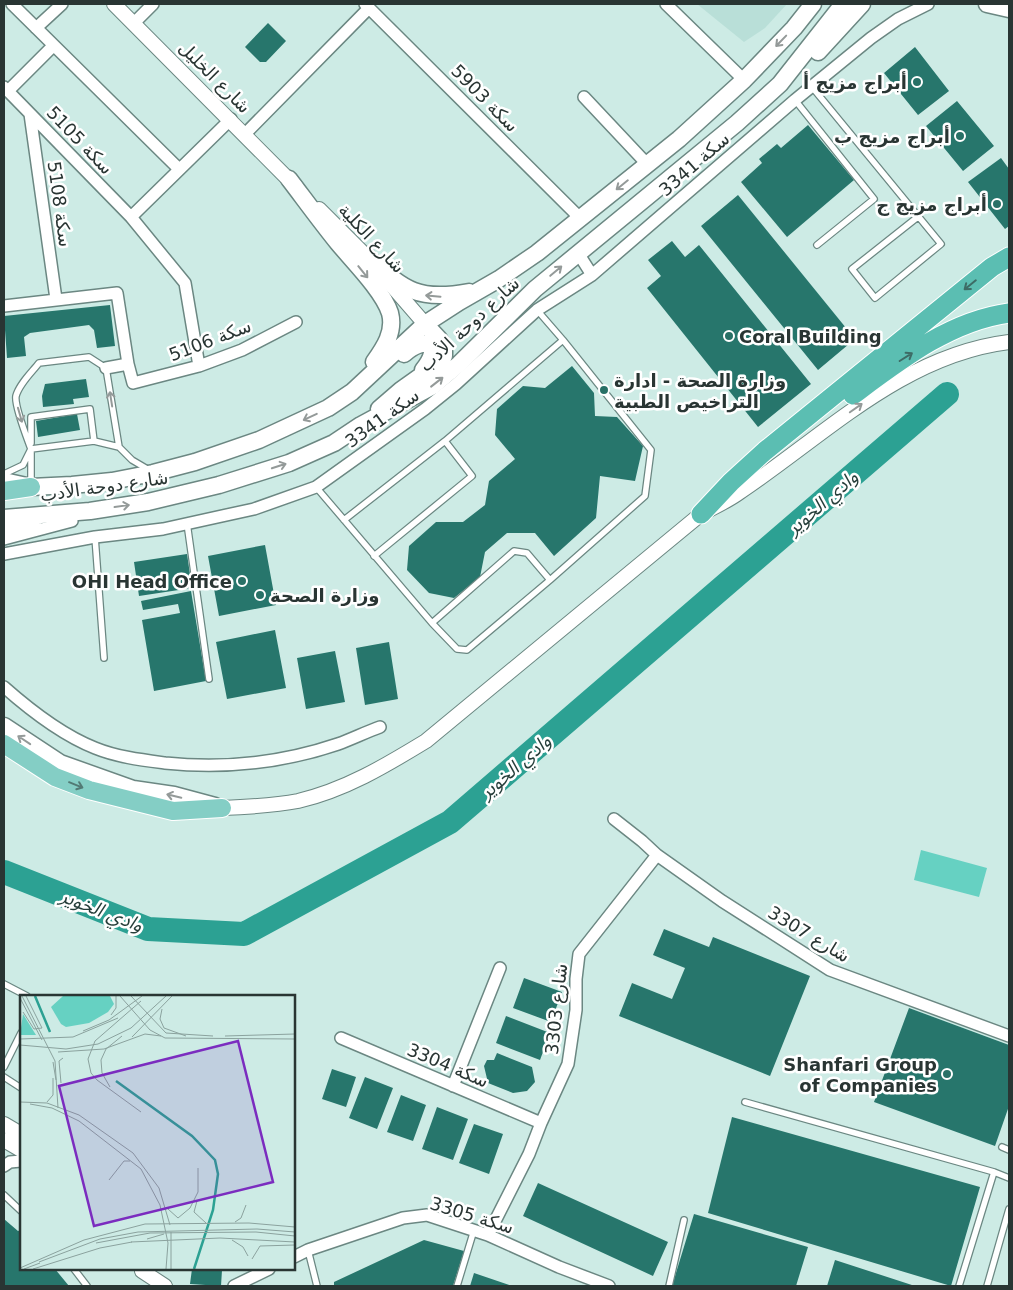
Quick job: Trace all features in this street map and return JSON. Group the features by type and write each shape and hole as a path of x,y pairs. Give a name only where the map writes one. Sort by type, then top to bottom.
{"highway":[{"path":"700,514 731,482 766,451 992,267 1009,257"},
{"path":"700,514 898,361 932,340 970,323 994,315 1009,313"}],"main road":[{"name":"شارع دوحة الأدب","path":"4,481 31,487 72,485 112,481 153,473 195,462 258,440 328,408 352,392 425,324 537,253 679,139 744,80 794,28 813,4"},
{"name":"شارع دوحة الأدب","path":"4,518 90,511 148,502 219,486 289,463 334,443 360,425 433,386 459,364 535,289 738,123 780,84 843,4"},
{"path":"780,84 814,57 862,4"},
{"path":"987,4 1009,9"},
{"path":"289,179 338,243 366,275 390,314 390,329 386,345 352,392"},
{"path":"366,256 399,284 411,291 426,296 443,296 481,290"},
{"path":"360,425 411,382 438,363 444,356 444,347 440,339 425,324"},
{"path":"352,392 374,381 415,346 422,343 427,344 433,353 431,359 411,382"},
{"path":"4,492 31,487"},
{"path":"4,530 72,521 90,511"},
{"path":"4,726 60,763 94,776 133,789 174,796 222,808"},
{"path":"4,744 55,777 89,790 173,811 222,808"}],"street":[{"path":"12,4 179,168"},
{"path":"36,28 62,4"},
{"name":"شارع الخليل","path":"114,4 289,179"},
{"path":"134,23 153,4"},
{"path":"666,4 744,80"},
{"path":"898,19 903,11 904,4"},
{"name":"سكة 3341","path":"4,554 94,537 163,529 254,510 316,487 426,409 537,310 592,275 795,100 871,38 898,19 928,4"},
{"path":"245,134 367,6"},
{"name":"سكة 5903","path":"367,6 580,218"},
{"path":"6,89 53,46"},
{"name":"سكة 5105","path":"6,89 131,217 185,283 199,366"},
{"path":"584,97 647,164"},
{"name":"سكة 5108","path":"30,114 56,299"},
{"path":"131,217 231,119"},
{"name":"شارع الكلية","path":"289,179 366,256 425,324"},
{"path":"578,253 592,275"},
{"path":"4,306 117,293 128,364 106,368"},
{"name":"سكة 5106","path":"128,364 133,383 199,366 242,350 296,322"},
{"path":"222,808 296,801 333,791 386,766 426,741 700,514 740,493 870,398 924,369 956,355 989,345 1009,342"},
{"path":"4,539 72,521"},
{"path":"4,687 67,734 95,748 140,760 218,766 264,762 337,744 380,727"},
{"name":"3307 شارع","path":"614,819 657,855 722,901 830,970 1009,1036"},
{"name":"3303 شارع","path":"488,1234 529,1154 568,1064 576,1010 576,979 579,954 657,855"},
{"path":"453,1086 500,968"},
{"name":"سكة 3304","path":"341,1038 541,1123"},
{"path":"4,1124 20,1133"},
{"path":"4,1142 20,1150"},
{"path":"4,1166 10,1162 20,1161"},
{"name":"3305 سكة","path":"295,1256 308,1250 404,1218 427,1215 488,1234 559,1267 609,1286"},
{"path":"141,1270 150,1286"},
{"path":"141,1270 165,1286"},
{"path":"234,1286 248,1283 268,1270"}],"lane":[{"path":"812,86 942,244 875,298 852,269 918,216"},
{"path":"795,100 874,199 817,245"},
{"path":"316,487 432,623 457,649 467,650 645,496 651,450 537,310"},
{"path":"344,520 445,441 563,340"},
{"path":"4,474 23,465 31,449 19,414 16,397 20,388 39,363 89,356 106,368 119,447"},
{"path":"31,487 31,417 90,409 94,441"},
{"path":"31,449 94,441 119,447 132,460 153,473"},
{"path":"374,556 472,476 445,441"},
{"path":"187,523 209,678"},
{"path":"94,537 104,658"},
{"path":"432,623 514,551 527,554 550,580"},
{"path":"4,984 25,995"},
{"path":"4,1067 20,1035"},
{"path":"4,1077 20,1087"},
{"path":"745,1102 994,1172 1009,1178"},
{"path":"1002,1147 1009,1150"},
{"path":"959,1286 994,1172"},
{"path":"4,1195 20,1210"},
{"path":"988,1286 1009,1209"},
{"path":"669,1286 684,1220"},
{"path":"457,1286 474,1230"},
{"path":"308,1250 317,1286"},
{"path":"75,1270 87,1286"}],"shaded area":[{"path":"697,4 787,4 765,28 744,42"}],"green space":[{"path":"921,850 987,868 979,897 914,880"}],"building":[{"path":"268,23 286,41 266,62 260,62 245,47"},
{"name":"أبراج مزيج أ","path":"915,47 949,91 918,115 884,73"},
{"name":"أبراج مزيج ب","path":"957,101 994,146 963,171 926,126"},
{"path":"808,125 854,180 787,237 741,182 762,163 759,159 777,144 781,148"},
{"name":"أبراج مزيج ج","path":"1001,158 1009,169 1009,226 1005,229 968,182"},
{"path":"738,195 855,339 818,370 701,226"},
{"name":"Coral Building","path":"672,241 685,257 699,245 811,384 758,427 647,288 661,276 648,260"},
{"path":"110,305 115,346 97,348 94,330 89,325 30,333 24,337 26,356 7,358 4,316"},
{"path":"572,366 594,393 595,416 617,417 643,446 635,481 600,476 596,518 554,556 535,533 507,533 485,552 480,577 454,598 429,593 407,570 409,546 436,522 463,522 485,505 489,481 515,459 495,435 497,409 523,386 545,388"},
{"path":"86,379 89,397 73,399 74,404 43,407 42,396 45,384"},
{"path":"77,414 80,430 38,437 36,421"},
{"name":"OHI Head Office","path":"265,545 276,605 219,616 208,556"},
{"path":"187,554 192,588 139,596 134,562"},
{"path":"191,591 206,681 154,691 142,620 180,613 178,604 143,610 141,601"},
{"path":"275,630 286,688 227,699 216,642"},
{"path":"389,642 398,699 365,705 356,648"},
{"path":"335,651 345,702 306,709 297,658"},
{"path":"664,929 709,947 713,937 810,976 770,1076 619,1016 632,983 672,999 685,968 653,955"},
{"path":"524,978 562,992 551,1022 513,1008"},
{"name":"Shanfari Group of Companies","path":"909,1008 1009,1045 1009,1106 995,1146 874,1102"},
{"path":"506,1016 550,1033 540,1060 496,1043"},
{"path":"497,1053 532,1067 535,1082 527,1091 513,1093 488,1083 484,1066 487,1060 494,1060"},
{"path":"332,1069 356,1077 346,1107 322,1099"},
{"path":"365,1077 393,1088 377,1129 349,1118"},
{"path":"401,1095 426,1105 413,1141 387,1132"},
{"path":"437,1107 468,1119 453,1160 422,1149"},
{"path":"732,1117 980,1187 951,1286 708,1213"},
{"path":"474,1124 503,1134 489,1174 459,1163"},
{"path":"538,1183 668,1242 653,1276 523,1216"},
{"path":"694,1214 808,1247 796,1286 672,1286"},
{"path":"4,1219 18,1231 20,1230 20,1270 56,1270 69,1286 4,1286"},
{"path":"424,1240 464,1251 453,1286 334,1286 334,1282"},
{"path":"835,1260 915,1286 827,1286"},
{"path":"192,1270 222,1270 221,1286 190,1284"},
{"path":"474,1273 512,1286 470,1286"}],"waterway":[{"name":"وادي الخوير","path":"4,872 148,929 244,934 450,822 947,394"}],"place":[{"name":"أبراج مزيج أ","path":"917,82"},
{"name":"أبراج مزيج ب","path":"960,136"},
{"name":"أبراج مزيج ج","path":"997,204"},
{"name":"Coral Building","path":"729,336"},
{"name":"وزارة الصحة - ادارة التراخيص الطبية","path":"604,390"},
{"name":"OHI Head Office","path":"242,581"},
{"name":"وزارة الصحة","path":"260,595"},
{"name":"Shanfari Group of Companies","path":"947,1074"}]}
